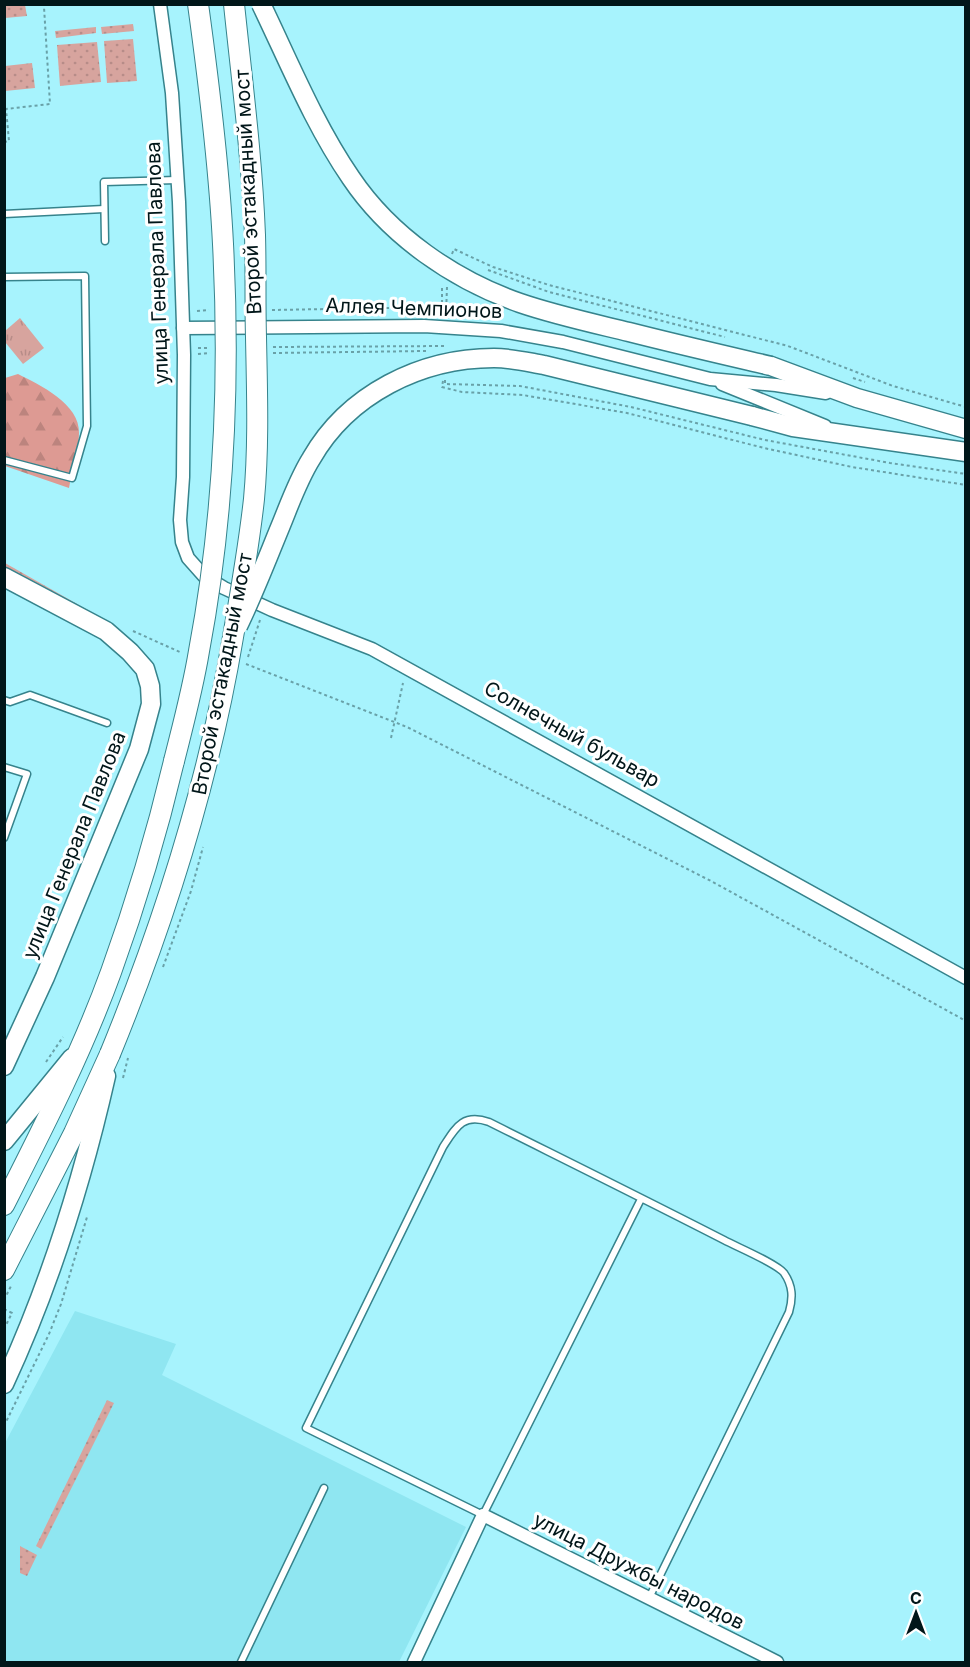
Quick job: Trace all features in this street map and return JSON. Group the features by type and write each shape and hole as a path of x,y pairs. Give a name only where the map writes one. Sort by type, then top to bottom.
{"main road":[{"name":"Второй эстакадный мост","path":"4,1204 45,1124 111,972 151,850 200,651 210,583 221,469 224,404 224,290 223,243 216,165 198,4"},
{"name":"Второй эстакадный мост","path":"4,1270 79,1123 110,1054 153,943 183,853 211,747 233,639 246,567 254,496 258,422 255,234 234,4"},
{"path":"261,4 333,150 352,179 381,214 403,235 439,263 483,288 547,312 771,366 857,398"},
{"path":"233,639 301,476 326,436 356,407 380,389 433,366 464,360 510,359 544,365 793,426 845,434"},
{"name":"Аллея Чемпионов","path":"857,398 966,429"},
{"name":"Аллея Чемпионов","path":"845,434 966,452"},
{"name":"улица Генерала Павлова","path":"4,577 106,632 140,661 150,686 151,704 139,749 45,977 4,1065"},
{"path":"4,1141 79,1050"},
{"path":"4,1384 37,1308 60,1243 92,1140 110,1054"}],"street":[{"name":"улица Генерала Павлова","path":"160,4 172,93 183,328 183,477 180,520"},
{"name":"Аллея Чемпионов","path":"183,328 424,327 501,331 563,342 710,379 845,434"},
{"name":"Аллея Чемпионов","path":"710,379 776,385 857,398"},
{"name":"Солнечный бульвар","path":"180,520 182,542 188,558 204,576 224,588 272,610 372,649 966,978"},
{"name":"улица Дружбы народов","path":"483,1515 777,1662"},
{"path":"414,1662 483,1515"}],"lane":[{"path":"105,241 104,182 177,180"},
{"path":"4,214 104,209"},
{"path":"4,277 85,276 87,426 72,478 4,460"},
{"path":"4,700 10,702 30,695 107,723"},
{"path":"4,766 27,774 4,838"},
{"path":"641,1199 483,1515 306,1428 443,1147 454,1129 467,1119 477,1118 641,1199 783,1271 791,1286 793,1298 789,1312 649,1598"},
{"path":"241,1662 324,1488"}],"path":[{"path":"4,142 9,141 6,109 50,104 44,7"},
{"path":"445,255 452,259"},
{"path":"266,347 446,346"},
{"path":"195,348 219,348"},
{"path":"266,353 443,350"},
{"path":"195,354 219,353"},
{"path":"443,378 442,387 462,392 523,395 627,413 775,451 852,467 966,485"},
{"path":"255,634 263,613"},
{"path":"129,629 187,655"},
{"path":"238,662 395,722 711,881 966,1021"},
{"path":"391,738 401,687 410,670"},
{"path":"4,1309 12,1313 4,1329"}],"shaded area":[{"path":"75,1311 176,1344 162,1375 466,1527 399,1662 5,1662 4,1445"}],"green space":[{"path":"5,4 25,5 27,16 5,18"},
{"path":"133,24 134,31 102,34 101,27"},
{"path":"96,27 96,33 56,38 55,31"},
{"path":"133,39 137,81 107,83 104,41"},
{"path":"97,42 101,82 60,86 57,45"},
{"path":"32,63 35,88 5,91 5,66"},
{"path":"20,318 44,348 23,364 5,342 5,331"},
{"path":"18,374 66,404 78,423 78,447 69,488 5,466 5,378"},
{"path":"5,563 107,621 105,624 5,568"},
{"path":"107,1400 114,1403 41,1549 36,1546"},
{"path":"20,1546 37,1555 27,1576 20,1573"}]}
